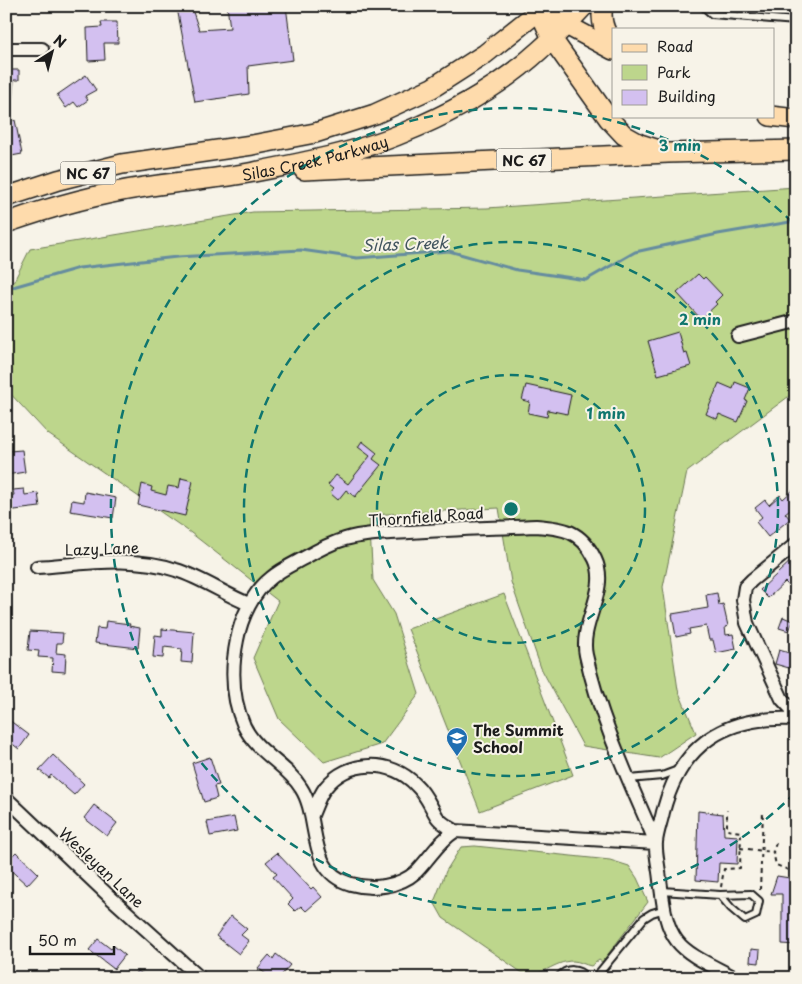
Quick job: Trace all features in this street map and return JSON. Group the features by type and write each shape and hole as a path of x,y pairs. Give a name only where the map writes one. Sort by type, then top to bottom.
{"main road":[{"name":"Silas Creek Parkway","path":"6,223 36,212 90,197 144,187 252,172 370,145 404,133 450,112 494,86 540,50 584,6"},
{"path":"603,6 603,25 612,41"},
{"name":"Silas Creek Parkway","path":"6,197 58,180 122,164 252,145 315,133 375,114 432,88 485,54 542,9"},
{"path":"542,9 612,49"},
{"path":"542,9 552,39 609,119 624,135 640,144 668,153"},
{"path":"774,116 796,119"},
{"name":"NC 67","path":"252,172 668,153 796,150"}],"street":[{"path":"6,49 42,49"},
{"path":"738,336 796,321"},
{"name":"Thornfield Road","path":"455,830 442,841 416,872 405,880 385,886 368,887 344,881 325,865 315,840 309,803 294,779 271,759 254,740 245,728 238,709 233,679 238,633 249,604 270,578 310,554 348,538 454,529 518,527 551,528 570,531 592,554 598,569 597,594 586,633 586,654 595,688 614,741 656,843"},
{"path":"796,544 752,580 746,587 743,600 747,624 756,645 782,699 796,714"},
{"name":"Lazy Lane","path":"37,567 123,561 154,564 207,582 230,597 249,604"},
{"path":"735,978 684,948 672,934 667,921 656,843 668,797 679,770 693,752 718,733 757,720 796,719"},
{"path":"312,815 321,794 336,777 353,767 372,765 385,767 407,776 417,785 438,817 455,830 656,843"},
{"name":"Wesleyan Lane","path":"6,798 136,922 200,978"}],"lane":[{"path":"703,6 712,14 796,22"},
{"path":"629,779 662,776 679,770"},
{"path":"662,891 720,895 751,894 759,901 756,915 745,920 720,895"},
{"path":"595,978 644,918 665,909"},
{"path":"558,978 562,973 573,970 578,971 587,978"}],"path":[{"path":"720,895 724,869 740,868 740,832 728,830 727,810"},
{"path":"760,890 763,811"},
{"path":"776,843 773,852 776,865 796,873"},
{"path":"740,848 773,852"}],"green space":[{"path":"796,187 796,391 687,472 663,587 678,690 696,733 659,758 583,746 541,668 511,582 499,508 369,515 373,580 394,614 419,694 382,744 324,762 279,719 253,658 278,601 191,533 48,434 6,389 6,297 30,249 253,212 487,208"},
{"path":"504,594 573,775 480,811 408,629"},
{"path":"475,846 610,860 629,866 648,902 602,962 599,960 591,966 575,961 566,962 542,972 529,974 521,972 443,918 434,902 446,871 461,847"}],"building":[{"path":"73,6 85,6 82,11"},
{"path":"191,6 199,30 230,28 227,6 286,6 293,60 248,66 249,94 195,102 177,8"},
{"path":"101,22 117,22 118,43 104,43 105,60 88,61 87,28 102,27"},
{"path":"6,70 19,70 19,80 14,80 12,105 6,104"},
{"path":"86,75 96,90 85,96 88,100 78,107 74,102 66,108 57,95"},
{"path":"15,120 22,154 6,157 6,122"},
{"path":"698,274 703,279 705,277 722,295 715,302 717,304 701,319 677,293"},
{"path":"678,332 684,354 687,353 691,366 658,375 648,341"},
{"path":"735,382 750,388 738,422 719,414 717,419 706,414 719,383 733,389"},
{"path":"526,385 571,395 567,414 548,410 547,417 528,413 530,402 522,400"},
{"path":"362,441 377,453 373,459 381,465 355,497 346,490 338,500 330,493 333,489 328,485 336,475 348,484 370,456 358,447"},
{"path":"22,450 25,472 6,475 6,455 10,455 9,451"},
{"path":"181,478 193,481 185,516 138,505 142,484 152,487 151,491 166,495 168,486 179,488"},
{"path":"24,489 25,495 38,493 40,507 6,511 6,496 14,495 13,490"},
{"path":"793,490 796,493 796,505 785,513 790,519 768,537 756,522 762,517 755,508 765,500 769,505 780,495 783,499"},
{"path":"85,492 116,498 113,518 70,511 72,500 84,502"},
{"path":"795,557 796,589 793,586 791,588 785,582 768,598 760,590"},
{"path":"717,593 719,605 723,604 728,626 725,627 726,635 733,634 736,649 716,653 713,640 709,640 706,626 689,629 690,634 676,637 672,614 708,608 706,595"},
{"path":"783,617 793,621 789,631 779,628"},
{"path":"106,621 130,624 129,626 140,628 138,648 95,643 97,628 105,629"},
{"path":"162,629 194,632 192,663 181,662 182,649 164,647 163,658 153,657 155,635 162,636"},
{"path":"30,631 63,633 62,643 57,643 56,653 66,654 65,672 52,671 53,658 38,657 39,651 28,650"},
{"path":"779,650 796,655 796,670 775,664"},
{"path":"9,720 29,735 19,749 6,739 6,724"},
{"path":"53,755 84,784 74,795 51,775 49,778 39,770"},
{"path":"210,757 219,785 214,786 217,798 204,802 192,763"},
{"path":"94,805 117,823 107,836 84,818"},
{"path":"698,811 723,814 724,835 738,836 737,864 719,863 718,882 696,880"},
{"path":"234,817 237,831 210,836 207,822"},
{"path":"16,852 38,873 27,885 6,866 6,862"},
{"path":"277,853 311,889 313,887 322,897 306,911 301,906 295,911 288,904 293,899 273,877 277,874 266,862"},
{"path":"777,876 796,879 796,945 782,944 782,894 771,894"},
{"path":"231,916 247,929 241,935 249,941 239,954 216,936"},
{"path":"98,939 111,949 114,946 125,955 114,969 89,950"},
{"path":"751,949 760,950 759,963 750,962"},
{"path":"276,954 290,965 279,978 271,978 258,968 269,955 273,959"},
{"path":"138,971 148,978 133,978"}],"waterway":[{"name":"Silas Creek","path":"6,289 79,268 177,257 301,250 357,258 449,251 517,270 586,280 635,252 718,234 796,221"}],"place":[{"name":"The Summit School","path":"457,757"}]}
